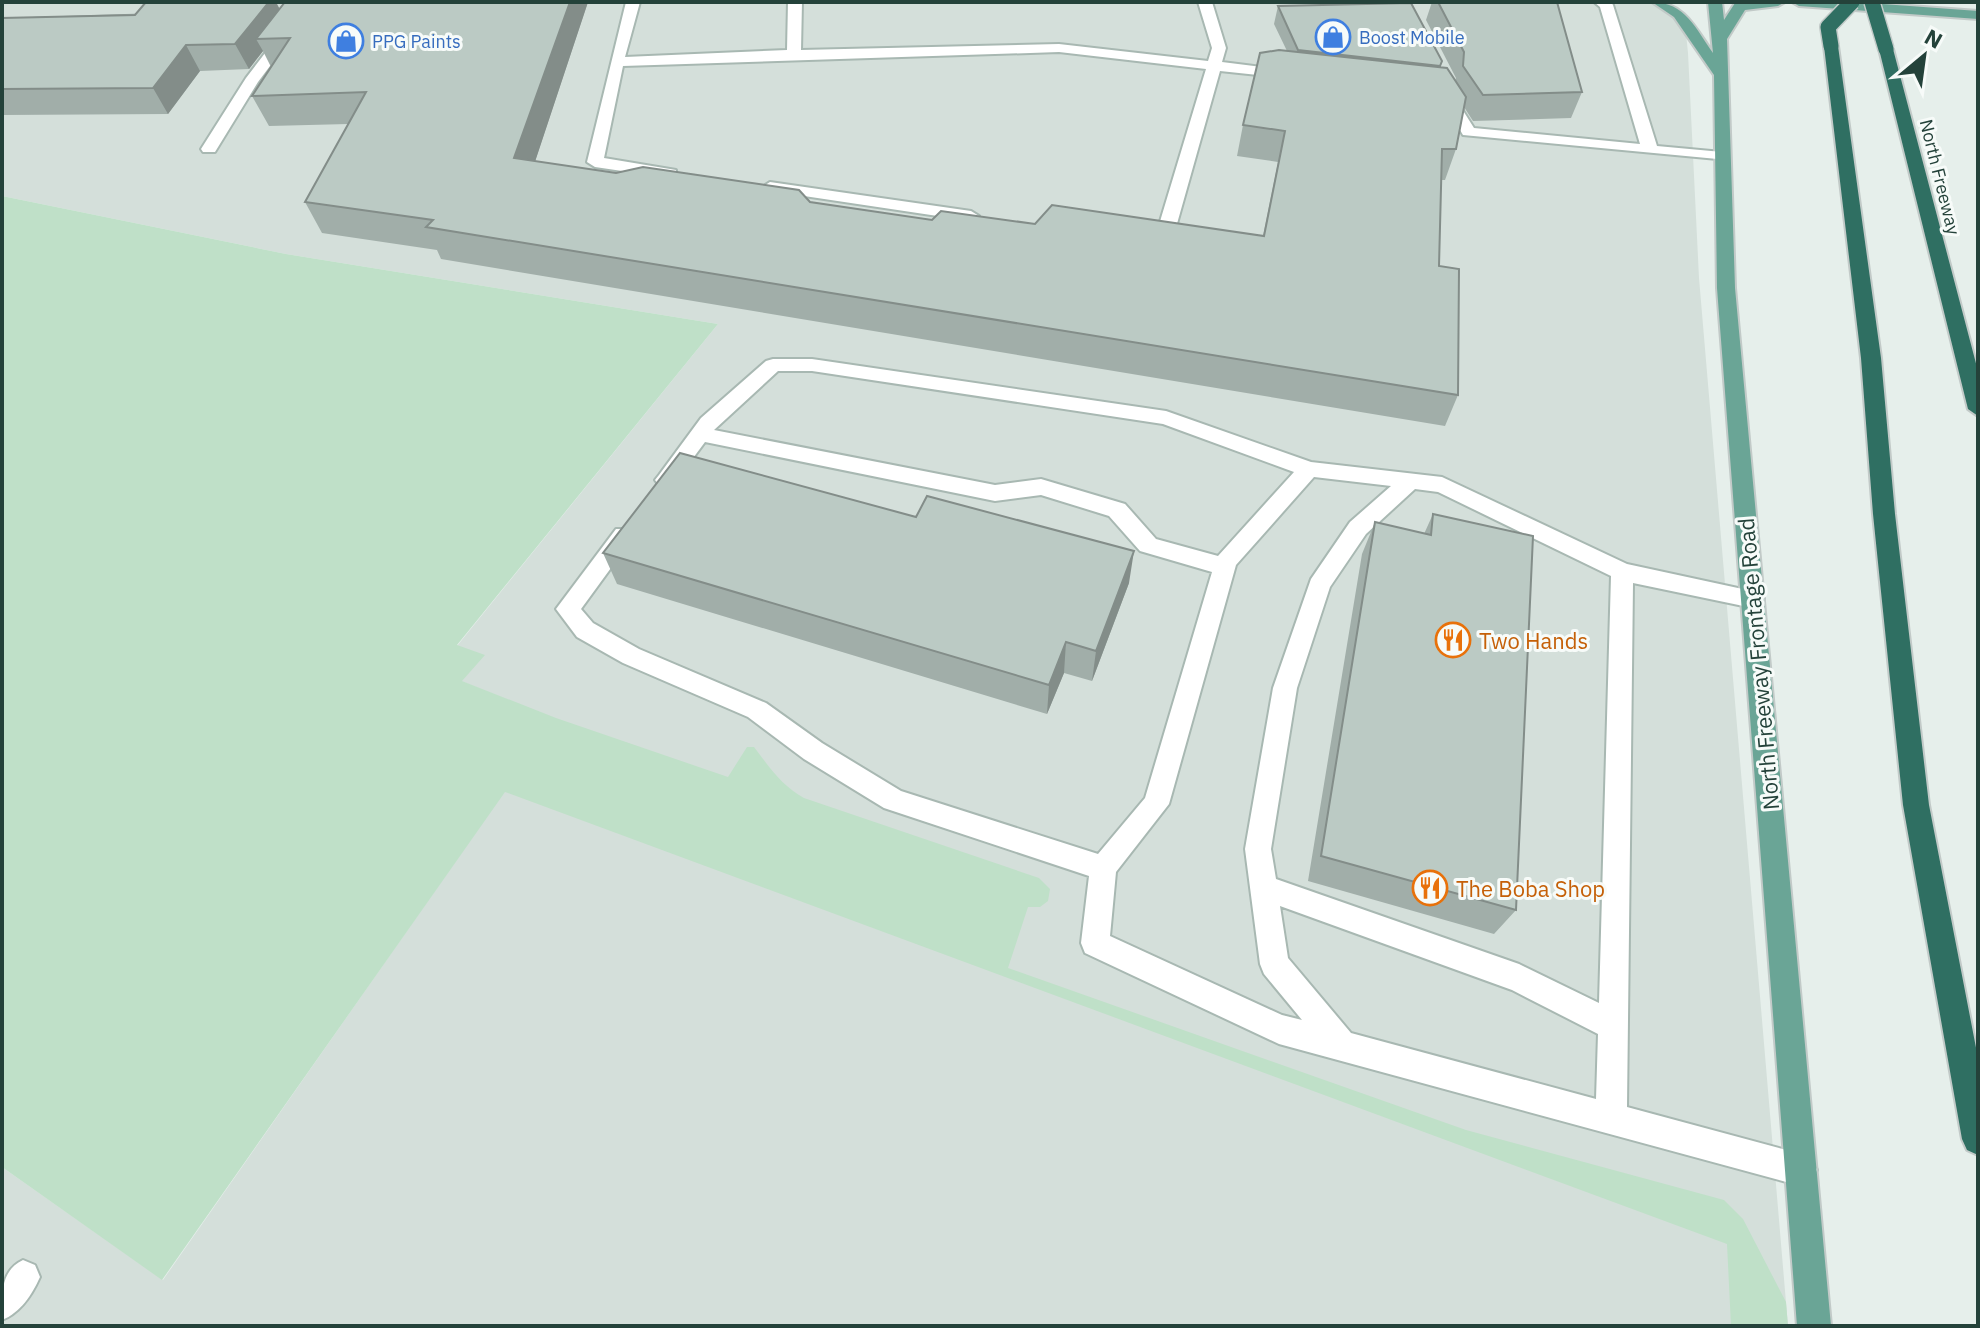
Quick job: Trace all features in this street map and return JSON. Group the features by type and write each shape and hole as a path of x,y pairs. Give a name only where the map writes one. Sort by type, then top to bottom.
{"highway":[{"path":"1852,2 1828,27 1871,358 1884,514 1916,805 1978,1139"},
{"name":"North Freeway","path":"1872,2 1978,409"}],"main road":[{"path":"1659,2 1679,14 1721,75"},
{"name":"North Freeway Frontage Road","path":"1715,2 1720,39 1726,288 1814,1326"},
{"path":"1720,39 1740,6 1778,2"},
{"path":"1799,2 1978,15"}],"lane":[{"path":"209,149 251,81 311,2"},
{"path":"633,2 595,162 692,176"},
{"path":"794,54 795,2"},
{"path":"1130,240 1162,245 1219,48 1205,2"},
{"path":"1601,2 1606,5 1650,150"},
{"path":"617,62 1059,48 1305,76"},
{"path":"1440,87 1469,132 1722,157"},
{"path":"755,185 988,219"},
{"path":"653,497 700,434 773,365 812,365 1166,418 1309,469 1442,485 1622,572 1753,599"},
{"path":"700,434 995,493 1041,487 1117,510 1148,545"},
{"path":"1309,469 1226,562 1156,804 1103,868 1095,943 1279,1029 1801,1170"},
{"path":"1342,1046 1274,964 1258,849 1285,688 1319,585 1358,528 1411,481"},
{"path":"995,493 1007,514"},
{"path":"634,522 568,609 585,630 631,656 757,710 813,751 893,800 1103,868"},
{"path":"1122,547 1148,545 1225,567"},
{"path":"1611,1119 1622,572"},
{"path":"1264,888 1519,978 1613,1026"},
{"path":"2,1303 23,1277"}],"shaded area":[{"path":"2,2 1649,2 1673,18 1686,33 1688,53 1699,278 1788,1326 2,1326 2,1167 163,1280 555,719 461,681 457,646 718,324 286,254 2,196"}],"green space":[{"path":"2,196 286,254 718,324 457,645 485,655 462,681 556,718 728,777 747,747 754,747 782,782 804,798 1039,878 1050,889 1048,901 1040,907 1028,907 1008,968 1466,1130 1724,1200 1743,1219 1786,1302 1788,1326 1731,1326 1727,1244 505,792 162,1280 2,1167"}],"building":[{"path":"146,2 269,2 235,44 186,45 153,88 2,89 2,18 135,15"},
{"path":"285,2 570,2 514,158 616,173 643,167 799,190 810,202 932,220 941,211 1035,224 1052,205 1264,236 1285,131 1243,125 1260,53 1279,50 1447,68 1466,97 1456,149 1442,149 1439,266 1459,269 1458,395 426,227 433,220 305,202 366,92 252,96 290,38 256,39"},
{"path":"1438,2 1557,2 1582,92 1483,95 1463,66 1464,52"},
{"path":"1411,3 1442,61 1440,66 1298,50 1278,6"},
{"path":"680,453 916,517 927,496 1134,551 1096,651 1066,642 1049,685 603,553"},
{"path":"1433,514 1533,536 1516,910 1321,856 1375,522 1431,535"}],"place":[{"name":"Boost Mobile","path":"1333,37"},
{"name":"PPG Paints","path":"346,41"},
{"name":"Two Hands","path":"1453,640"},
{"name":"The Boba Shop","path":"1430,888"}]}
